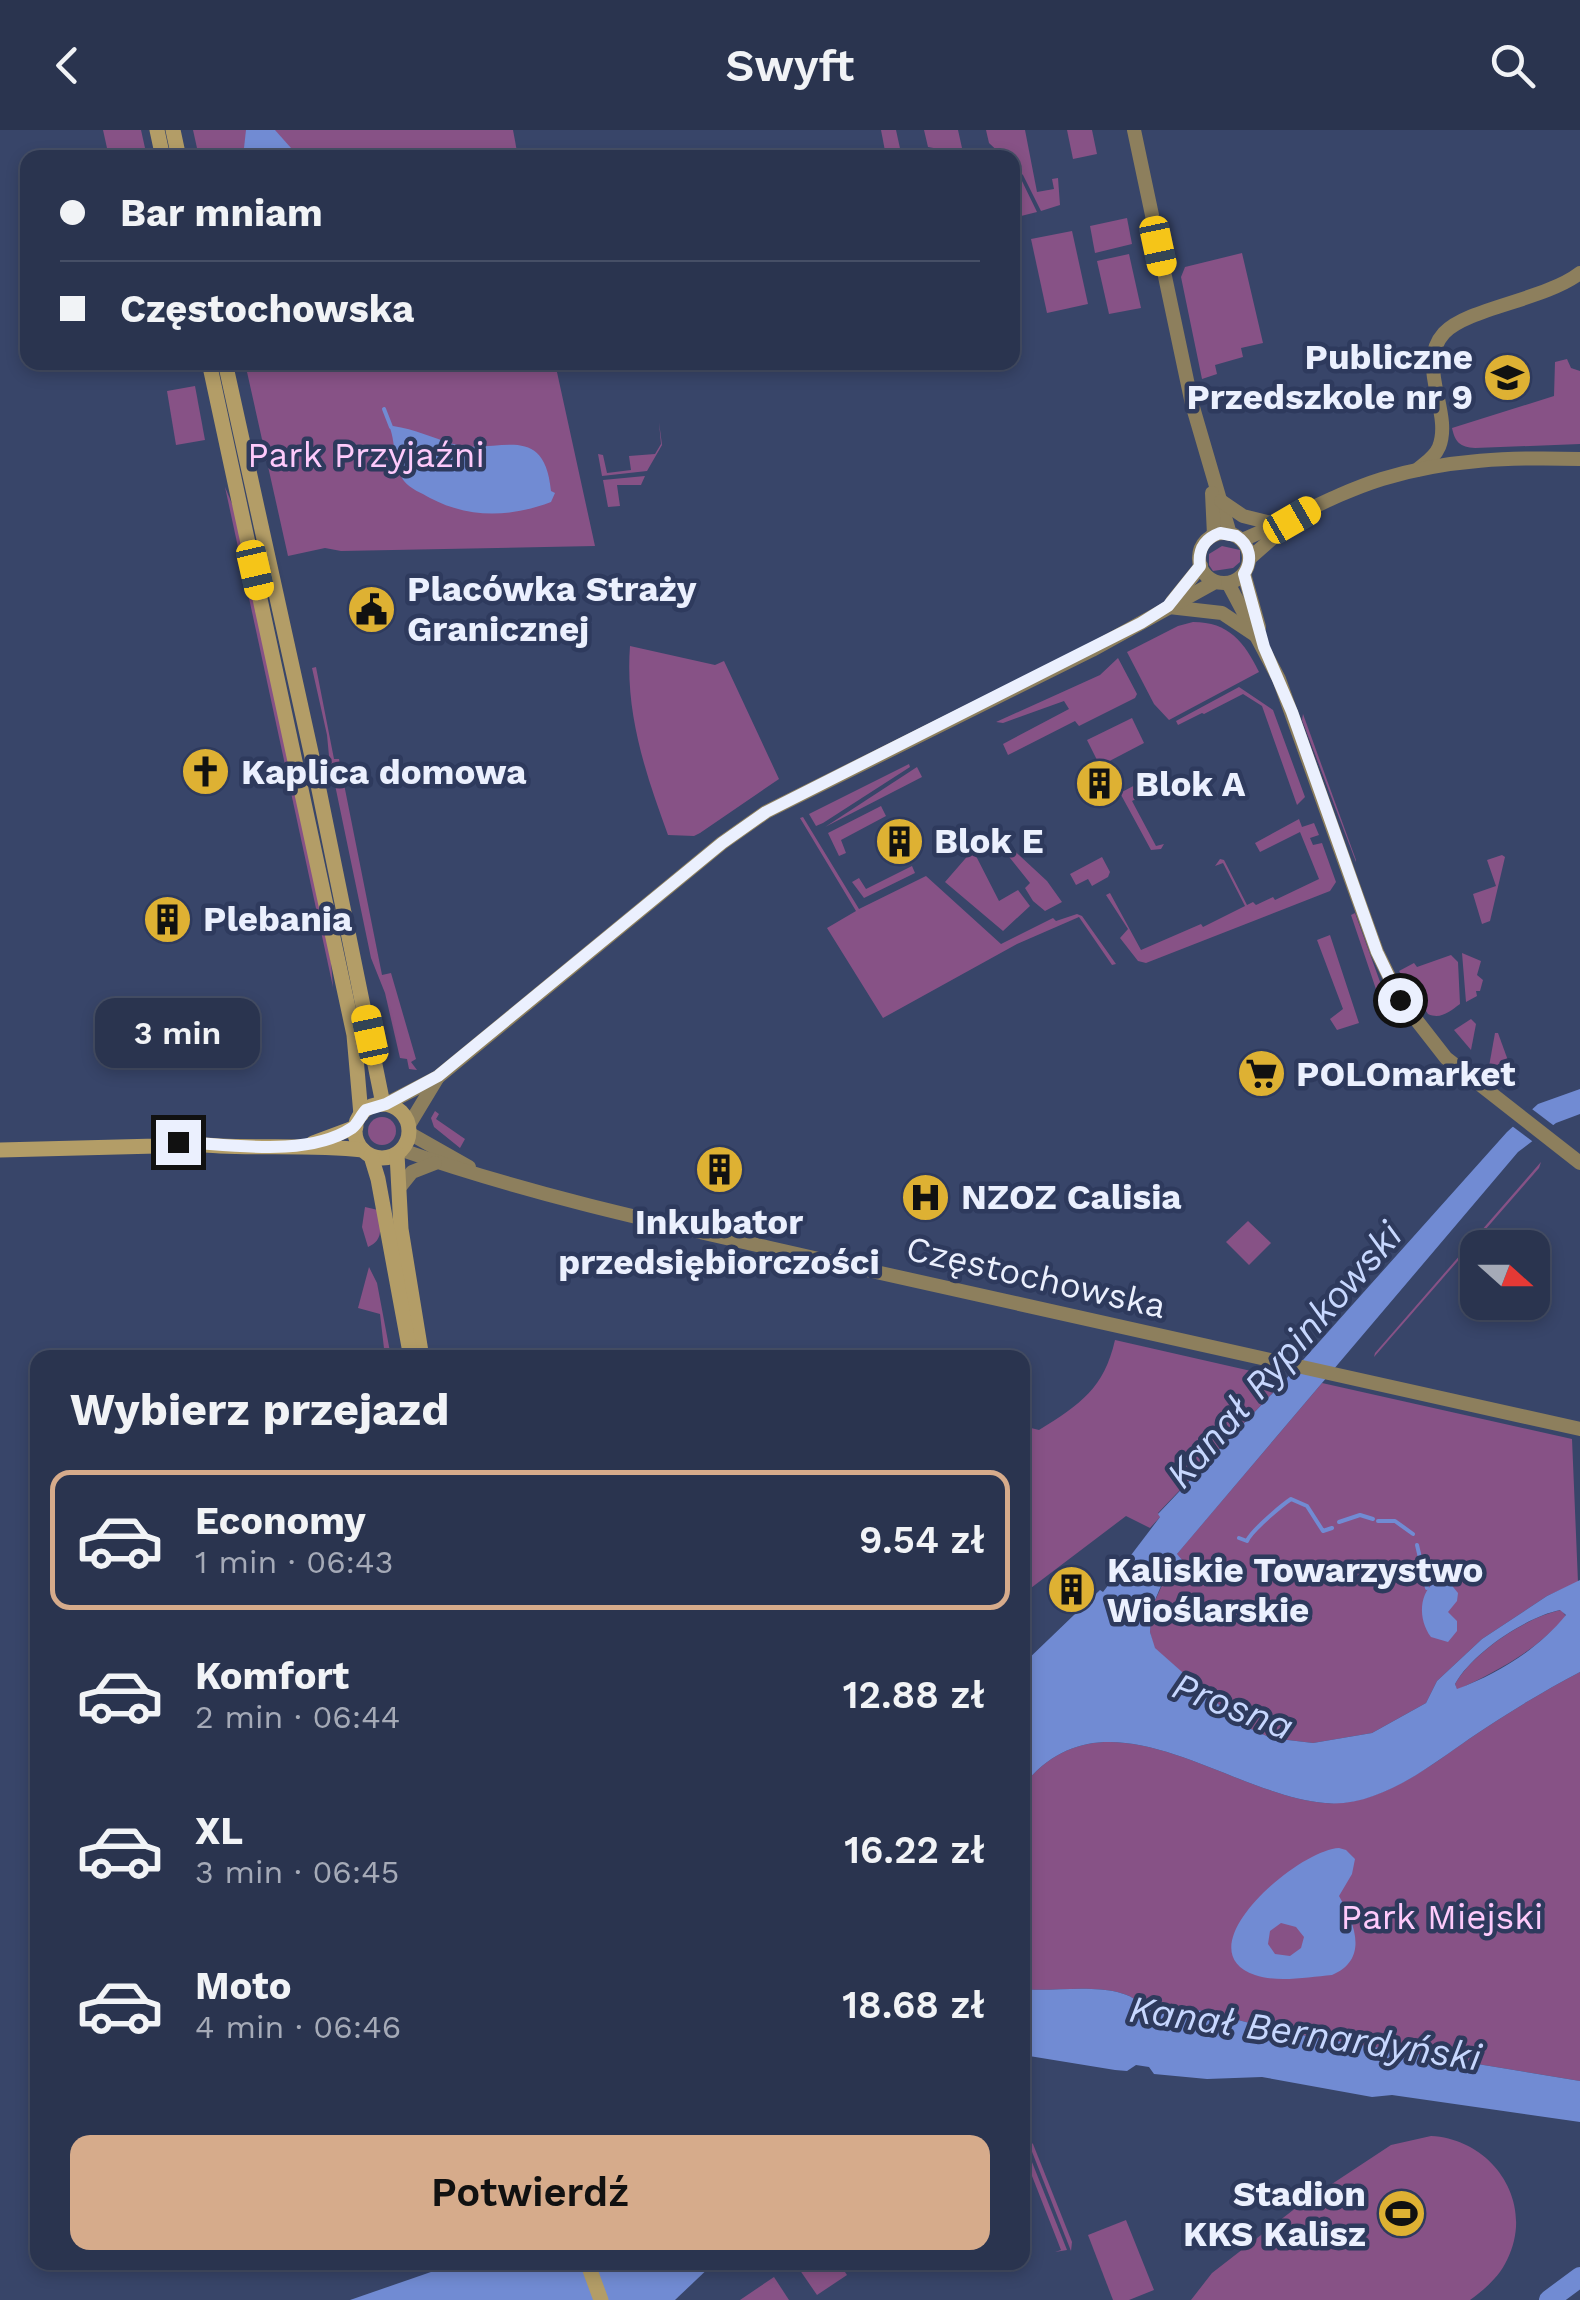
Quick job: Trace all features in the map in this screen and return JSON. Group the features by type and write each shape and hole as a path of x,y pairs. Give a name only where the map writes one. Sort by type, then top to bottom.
{"main road":[{"path":"211,370 354,1035 362,1092 357,1139 367,1153 380,1190 410,1350"},
{"path":"227,370 385,1104"},
{"path":"309,1145 358,1121 372,1106 385,1104 403,1114 409,1129 400,1152 403,1247 421,1350"},
{"path":"0,1150 156,1146 178,1142 216,1146 309,1145 384,1158 400,1152"},
{"path":"590,2270 601,2300"}],"street":[{"path":"1134,130 1188,387 1212,477 1229,536 1250,558"},
{"path":"1417,470 1436,452 1441,435 1433,359 1441,337 1456,324 1552,290 1580,273"},
{"path":"1441,435 1452,453 1476,460"},
{"path":"1168,606 1200,566 1202,548 1229,536 1285,523 1364,486 1417,470 1476,460 1580,459"},
{"path":"1212,477 1229,536"},
{"path":"1220,501 1243,516 1285,523"},
{"path":"1285,523 1250,558 1244,574 1264,647 1292,712 1385,972 1400,1000 1446,1058 1580,1163"},
{"path":"1200,566 1222,582 1264,647"},
{"path":"385,1104 438,1076 722,843 766,812 1092,650 1168,606 1244,574"},
{"path":"1168,606 1229,616 1253,633 1264,647"},
{"path":"409,1129 438,1076"},
{"path":"380,1080 393,1090 411,1092"},
{"name":"Częstochowska","path":"409,1129 482,1177"},
{"name":"Częstochowska","path":"400,1152 618,1213 1580,1429"},
{"path":"400,1187 412,1172 439,1162"}],"green space":[{"path":"103,130 141,130 145,150 107,150"},
{"path":"193,130 513,130 517,150 197,150"},
{"path":"881,130 896,130 900,150 885,150"},
{"path":"924,130 958,130 962,150 944,150 928,147"},
{"path":"986,130 1025,130 1037,192 1054,189 1052,179 1058,178 1060,205 1041,211 1020,172 1020,150 996,150 989,143"},
{"path":"1067,130 1092,130 1097,154 1073,159"},
{"path":"1020,178 1021,179 1037,212 1020,216"},
{"path":"1127,218 1132,244 1095,253 1090,226"},
{"path":"1072,231 1088,304 1047,313 1031,239"},
{"path":"1242,253 1263,343 1241,348 1243,357 1215,365 1217,374 1202,379 1181,277 1185,267"},
{"path":"1129,254 1141,308 1109,314 1097,261"},
{"path":"1567,359 1571,368 1580,371 1580,444 1475,448 1457,440 1452,428 1554,396 1555,362"},
{"name":"Park Przyjaźni","path":"247,370 557,370 595,546 341,551 325,548 288,556"},
{"path":"195,386 205,440 176,445 167,391"},
{"path":"659,422 662,445 647,471 602,476 598,454 603,455 607,473 631,470 629,456 655,454 661,444"},
{"path":"645,476 641,485 617,485 620,506 608,507 603,480"},
{"path":"225,487 235,511 330,950 333,987"},
{"path":"1222,546 1240,550 1240,562 1233,568 1213,571 1209,554"},
{"path":"1193,622 1216,626 1234,636 1259,672 1169,720 1154,704 1127,652"},
{"path":"630,646 715,665 724,661 779,779 694,836 668,835 652,788 634,719"},
{"path":"1118,658 1137,694 1135,698 1079,726 1075,721 1008,755 1003,744 1069,709 1064,701 1003,723 996,722 1100,675"},
{"path":"316,667 334,759 339,759 382,975 391,973 416,1059 411,1062 417,1070 409,1069 407,1059 400,1058 385,993 371,958 312,668"},
{"path":"1239,687 1273,710 1305,797 1297,805 1262,706 1243,694 1178,725 1176,721"},
{"path":"1303,714 1356,860 1356,862 1302,720"},
{"path":"1132,718 1144,743 1100,766 1087,740"},
{"path":"909,764 910,767 823,823 816,826 809,814"},
{"path":"917,767 922,777 825,827"},
{"path":"1158,773 1164,784 1132,801 1156,846 1164,844 1161,849 1151,850 1120,793"},
{"path":"881,806 886,816 841,840 846,853 839,856 828,833"},
{"path":"803,817 859,909 926,876 1001,944 1053,918 1056,921 1077,914 1116,964 1112,965 1079,917 1017,944 883,1018 827,928 856,911 800,818"},
{"path":"1299,819 1302,827 1314,823 1319,835 1310,838 1313,845 1322,843 1336,882 1330,891 1146,963 1138,961 1120,938 1128,929 1106,895 1110,893 1141,950 1245,906 1223,863 1215,866 1220,859 1224,860 1247,905 1273,897 1275,900 1319,879 1300,832 1260,852 1255,843"},
{"path":"991,829 1047,881 1062,902 1045,911 1033,901 1025,888 1030,883 998,843 980,850 976,856 999,901 1018,890 1030,906 1003,931 945,882"},
{"path":"1102,857 1110,872 1108,877 1092,886 1088,879 1076,885 1070,874"},
{"path":"1505,857 1490,921 1482,924 1473,894 1496,886 1487,860"},
{"path":"912,866 915,873 864,898 852,882 859,878 866,889"},
{"path":"1355,913 1383,990 1402,1019 1395,1028 1384,1013 1351,915"},
{"path":"1330,935 1359,1023 1337,1030 1330,1019 1343,1009 1317,940"},
{"path":"1462,953 1481,961 1477,975 1483,980 1477,996 1466,1002"},
{"path":"1451,955 1458,962 1460,1004 1433,1016 1399,971 1414,963 1417,967"},
{"path":"1471,1019 1476,1024 1471,1050 1454,1030"},
{"path":"1495,1033 1514,1077 1508,1086 1488,1072"},
{"path":"435,1111 439,1114 436,1119 465,1139 460,1148 434,1127 431,1118"},
{"path":"382,1117 392,1121 396,1131 392,1141 382,1145 372,1141 368,1131 372,1121"},
{"path":"1541,1162 1539,1168 1482,1230"},
{"path":"365,1207 378,1210 380,1226 377,1240 368,1247 362,1227"},
{"path":"1248,1221 1271,1243 1249,1265 1226,1242"},
{"path":"1460,1255 1374,1357 1375,1353"},
{"path":"369,1267 377,1283 390,1350 384,1350 380,1314 358,1308"},
{"path":"1115,1340 1286,1379 1158,1513 1161,1516 1150,1528 1126,1516 1030,1589 1030,1428 1039,1430 1079,1403 1097,1383"},
{"path":"1322,1383 1572,1439 1578,1582 1547,1596 1482,1639 1437,1681 1426,1703 1372,1733 1313,1743 1271,1738 1242,1725 1154,1648 1150,1632 1152,1607 1176,1555"},
{"path":"1561,1610 1566,1616 1529,1650 1457,1690 1455,1684 1463,1672 1501,1638 1532,1620"},
{"name":"Park Miejski","path":"1580,1672 1580,2081 1289,2033 1203,2011 1145,2008 1121,1993 1105,1990 1030,1990 1030,1780 1055,1757 1091,1744 1128,1743 1167,1752 1287,1795 1344,1803 1402,1783"},
{"name":"Stadion KKS Kalisz","path":"1431,2136 1473,2148 1503,2177 1512,2196 1515,2238 1507,2260 1491,2282 1470,2300 1191,2300 1212,2273 1297,2207 1391,2145"},
{"path":"1030,2142 1072,2242 1071,2251 1030,2147"},
{"path":"1030,2157 1067,2250 1055,2252 1061,2250 1030,2171"},
{"path":"1126,2220 1154,2290 1129,2300 1113,2300 1088,2235"},
{"path":"800,2270 844,2270 847,2275 817,2295"},
{"path":"774,2277 789,2300 740,2300"}],"water":[{"path":"246,130 275,130 291,148 291,150 244,150"},
{"path":"390,428 469,447 528,448 539,455 547,469 551,491 555,493 551,502 521,511 490,514 460,510 430,498 409,486 400,475"},
{"path":"1580,1089 1580,1114 1556,1123 1518,1152 1177,1554 1182,1560 1161,1586 1152,1607 1150,1632 1155,1648 1242,1725 1271,1738 1313,1743 1372,1733 1426,1703 1437,1681 1482,1639 1547,1596 1580,1580 1580,1672 1402,1783 1344,1803 1287,1795 1167,1752 1128,1743 1091,1744 1055,1757 1030,1780 1030,1657 1100,1590 1103,1592 1160,1517 1158,1514 1286,1379 1507,1132 1538,1104","holes":["1560,1610 1566,1615 1543,1639 1488,1676 1457,1689 1455,1684 1463,1672 1501,1638"]},
{"path":"1438,1580 1449,1582 1458,1593 1448,1612 1457,1621 1457,1631 1448,1642 1431,1637 1422,1614 1427,1591"},
{"path":"1339,1848 1355,1859 1352,1874 1339,1896 1353,1928 1355,1950 1351,1960 1332,1975 1283,1979 1255,1975 1236,1962 1231,1945 1238,1924 1275,1882 1320,1853","holes":["1281,1923 1296,1927 1304,1937 1301,1948 1290,1956 1275,1954 1268,1944 1270,1931"]},
{"path":"1030,1990 1105,1990 1121,1993 1145,2008 1203,2011 1289,2033 1580,2081 1580,2122 1392,2095 1372,2097 1262,2077 1207,2079 1154,2074 1149,2067 1136,2065 1127,2071 1030,2056"},
{"path":"437,2270 707,2270 675,2300 350,2300"}],"pier":[{"path":"1528,1106 1557,1128 1536,1144 1508,1123"}],"waterway":[{"path":"384,409 391,427"},
{"path":"1239,1538 1247,1541 1291,1499 1307,1506 1323,1531 1332,1528"},
{"path":"1339,1522 1360,1515 1373,1519"},
{"path":"1378,1521 1395,1521 1413,1534"},
{"path":"1417,1545 1427,1588"},
{"path":"1549,2300 1580,2277"}],"place":[{"name":"Publiczne Przedszkole nr 9","path":"1508,377"},
{"name":"Placówka Straży Granicznej","path":"372,609"},
{"name":"Kaplica domowa","path":"206,772"},
{"name":"Blok A","path":"1100,784"},
{"name":"Blok E","path":"899,841"},
{"name":"Plebania","path":"168,919"},
{"name":"POLOmarket","path":"1261,1074"},
{"name":"Inkubator przedsiębiorczości","path":"719,1170"},
{"name":"NZOZ Calisia","path":"926,1197"},
{"name":"Kaliskie Towarzystwo Wioślarskie","path":"1072,1590"},
{"name":"Stadion KKS Kalisz","path":"1401,2214"}],"route":[{"path":"178,1142 216,1146 309,1145 356,1127 361,1115 372,1106 386,1104 438,1076 753,820 1092,650 1168,606 1200,566 1205,542 1220,533 1236,536 1249,552 1244,574 1264,647 1292,712 1377,952 1400,1000"}],"water label":[{"name":"Kanał Rypinkowski","path":"1284,1355"},
{"name":"Prosna","path":"1233,1706"},
{"name":"Kanał Bernardyński","path":"1305,2033"}]}
